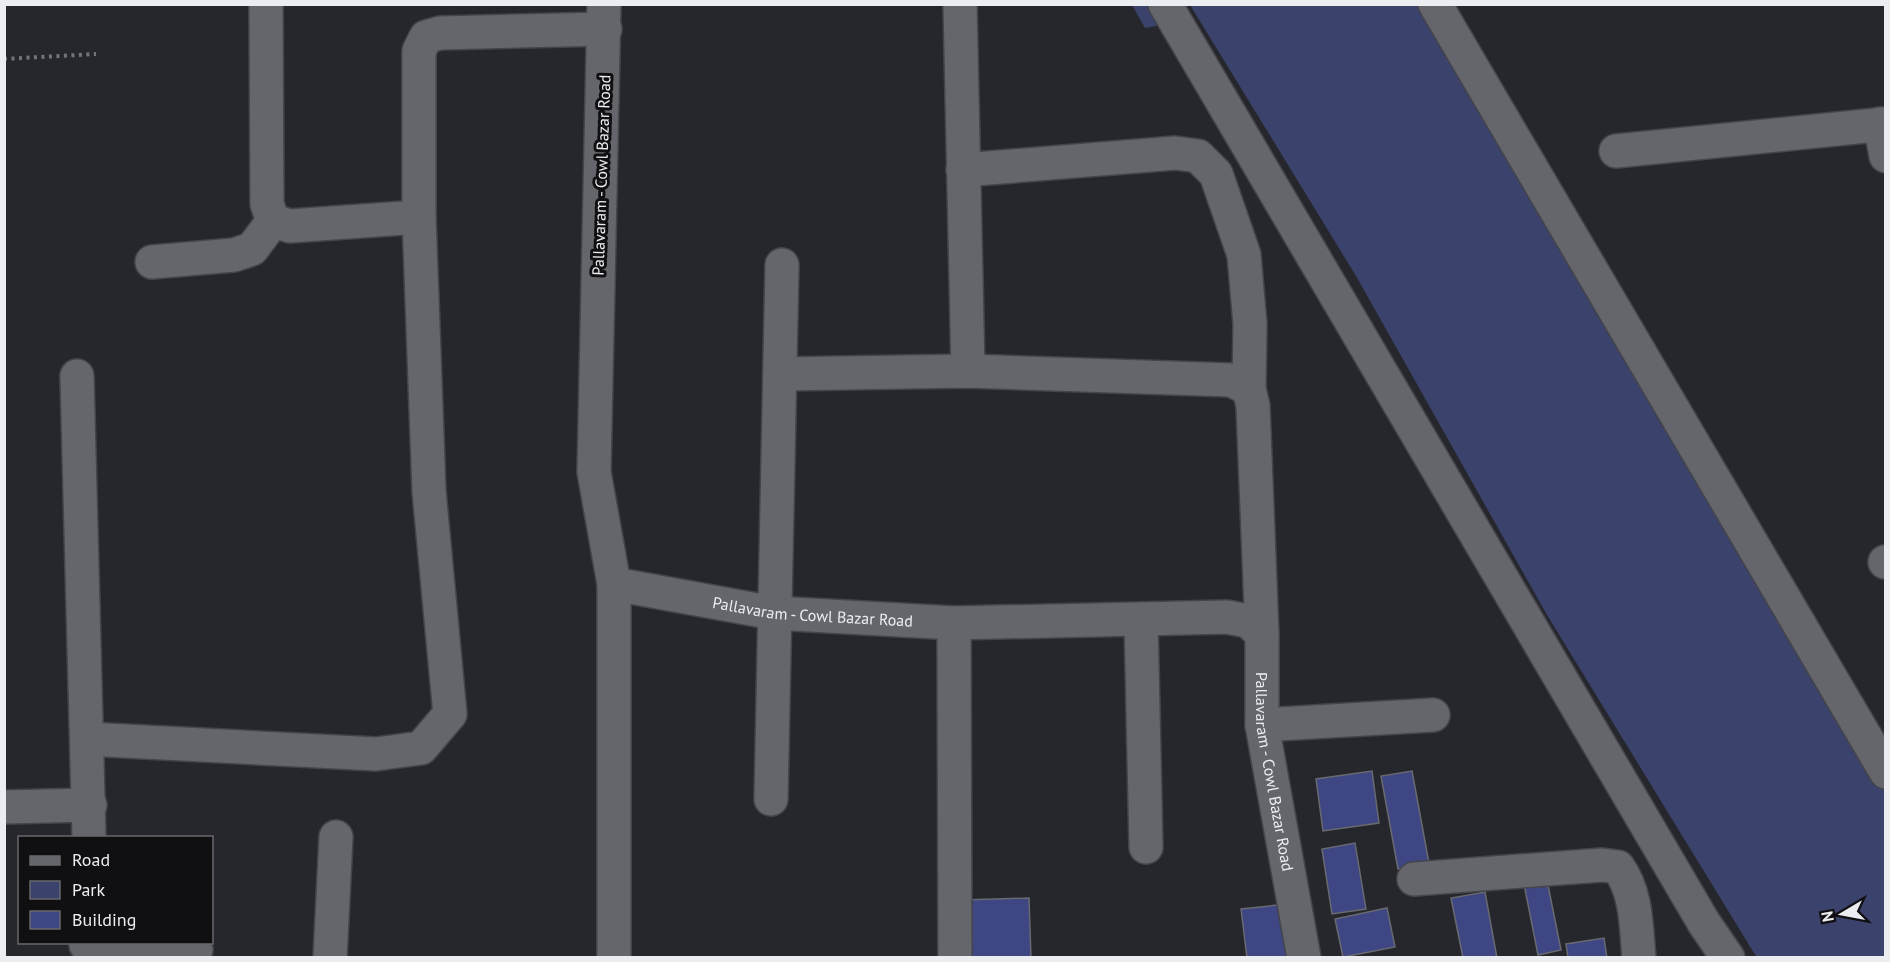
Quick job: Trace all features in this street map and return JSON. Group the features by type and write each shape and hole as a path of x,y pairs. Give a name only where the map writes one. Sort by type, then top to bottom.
{"street":[{"path":"266,4 267,204 273,221"},
{"path":"960,4 968,371"},
{"path":"1166,4 1692,903 1728,957"},
{"path":"1435,4 1886,772"},
{"path":"87,739 376,754 421,748 450,714 429,491 419,217 419,51 426,37 440,33 604,17"},
{"name":"Pallavaram - Cowl Bazar Road","path":"604,17 594,472 614,584 774,613 954,623 1227,617 1248,621 1262,634 1262,725 1304,957"},
{"path":"1616,151 1884,135"},
{"path":"963,170 1175,153 1198,156 1216,174 1244,255 1250,324 1249,389 1253,406 1262,634"},
{"path":"273,221 290,226 419,217"},
{"path":"152,262 234,255 252,249 273,221"},
{"path":"771,799 782,266"},
{"path":"780,374 968,371 1231,380 1249,389"},
{"path":"77,376 89,836"},
{"path":"614,584 614,957"},
{"path":"1141,619 1146,847"},
{"path":"954,623 955,957"},
{"path":"1262,725 1433,715"},
{"path":"4,807 90,805"},
{"path":"330,957 336,837"},
{"path":"1414,879 1602,865 1618,867 1628,880 1632,893 1639,957"},
{"path":"86,948 196,950"}],"path":[{"path":"4,59 96,54"}],"green space":[{"path":"1132,5 1156,5 1167,24 1145,28"},
{"path":"1190,5 1431,5 1885,762 1885,957 1758,958 1754,953 1547,615 1356,276"}],"building":[{"path":"1372,771 1379,823 1323,831 1316,779"},
{"path":"1412,771 1429,863 1398,869 1381,776"},
{"path":"1355,843 1366,909 1332,914 1322,849"},
{"path":"1546,875 1561,950 1538,955 1523,879"},
{"path":"1485,892 1497,958 1463,958 1451,898"},
{"path":"1029,898 1031,958 964,958 962,900"},
{"path":"1287,904 1294,957 1247,958 1241,909"},
{"path":"1387,908 1395,947 1343,957 1335,919"},
{"path":"1604,938 1607,958 1568,958 1566,944"}]}
